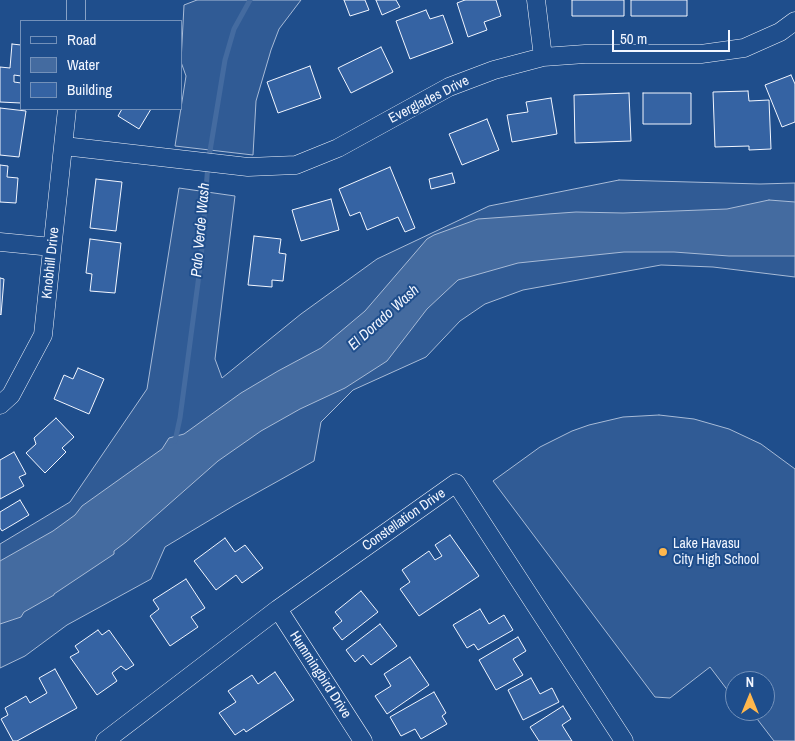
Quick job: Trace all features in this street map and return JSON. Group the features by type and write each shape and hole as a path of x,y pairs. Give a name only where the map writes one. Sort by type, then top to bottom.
{"street":[{"path":"76,0 76,20"},
{"path":"536,0 543,58"},
{"name":"Everglades Drive","path":"64,146 248,167 296,164 338,148 450,87 494,70 543,58 585,54 701,54 744,48 780,32 795,21"},
{"name":"Knobhill Drive","path":"0,405 11,395 42,335 67,110"},
{"path":"0,242 52,247"},
{"name":"Constellation Drive","path":"105,741 278,609 456,483 624,741"},
{"name":"Hummingbird Drive","path":"278,609 363,741"}],"shaded area":[{"path":"197,0 301,0 279,29 271,50 256,101 253,155 175,146 186,76 182,65 184,5"},
{"path":"619,180 760,184 795,183 795,277 713,267 661,265 523,290 485,304 460,321 426,357 353,390 321,422 314,461 165,547 151,579 67,625 25,656 0,668 0,544 70,502 147,389 179,188 235,196 215,359 222,378 301,314 377,259 489,206"},
{"path":"659,415 694,419 729,429 761,444 795,469 795,741 774,741 759,721 775,721 775,671 725,671 725,687 710,667 670,698 655,697 493,481 540,447 572,431 623,417"}],"water":[{"name":"El Dorado Wash","path":"769,200 795,202 795,256 729,256 674,252 624,252 518,263 458,280 427,309 387,361 345,388 300,409 261,431 218,461 114,551 114,554 54,595 24,612 21,617 0,624 0,561 53,531 75,515 82,506 162,449 169,438 184,434 241,393 321,348 365,311 427,239 434,235 478,219 576,212 623,213 727,209"}],"building":[{"path":"344,0 365,0 369,10 350,16"},
{"path":"376,0 396,0 400,7 382,15"},
{"path":"465,0 496,0 501,16 484,22 487,30 468,37 457,3"},
{"path":"572,0 624,0 624,16 572,16"},
{"path":"631,0 687,0 687,16 631,16"},
{"path":"426,10 430,19 443,15 453,43 410,59 396,21"},
{"path":"12,44 20,45 20,76 14,75 14,82 20,83 20,103 0,102 0,67 10,68"},
{"path":"381,47 393,72 351,93 338,68"},
{"path":"310,66 321,98 278,113 267,82"},
{"path":"791,75 795,84 795,122 782,127 765,85"},
{"path":"748,91 749,101 769,100 771,149 749,150 749,146 715,147 713,92"},
{"path":"629,93 631,141 575,143 574,95"},
{"path":"643,93 691,93 691,124 643,124"},
{"path":"551,98 557,134 512,142 507,115 528,112 526,102"},
{"path":"0,108 26,111 19,157 0,155"},
{"path":"121,110 150,110 139,129 118,116"},
{"path":"487,119 499,150 462,165 449,134"},
{"path":"0,165 8,166 7,177 18,178 16,203 0,202"},
{"path":"390,167 415,228 405,232 398,217 367,230 360,212 350,216 339,189"},
{"path":"452,173 455,183 431,189 429,179"},
{"path":"96,179 122,182 116,231 90,228"},
{"path":"331,199 339,230 301,241 292,210"},
{"path":"254,236 281,239 279,253 286,254 283,281 272,280 272,287 248,285"},
{"path":"90,239 121,243 115,293 90,291 92,274 86,273"},
{"path":"0,278 4,279 1,315 0,314"},
{"path":"78,368 104,379 89,414 54,399 64,375 73,379"},
{"path":"56,418 74,437 62,448 66,452 45,473 26,453 36,444 34,438"},
{"path":"14,452 26,474 19,477 24,486 0,499 0,460"},
{"path":"20,500 29,515 2,531 0,528 0,512"},
{"path":"450,535 479,576 419,616 400,589 410,582 402,570 429,551 435,560 442,556 435,545"},
{"path":"225,538 235,552 245,545 263,568 242,583 236,575 216,590 194,561"},
{"path":"186,579 205,608 191,617 198,627 170,646 150,616 159,609 153,600"},
{"path":"361,591 378,612 342,640 333,628 342,621 335,612"},
{"path":"480,609 489,624 504,615 513,630 478,650 474,644 467,648 453,625"},
{"path":"380,624 397,646 371,665 363,655 355,662 346,650"},
{"path":"98,630 102,635 109,630 134,665 126,670 121,666 112,673 117,681 97,695 70,657 79,652 75,646"},
{"path":"518,637 526,651 513,659 523,675 496,690 479,660"},
{"path":"410,657 429,685 387,714 375,696 391,686 384,674"},
{"path":"55,669 77,708 17,741 13,741 1,719 8,715 5,708 26,696 30,703 47,693 39,678"},
{"path":"275,672 294,700 246,732 244,729 235,735 219,713 236,702 228,691 252,675 258,684"},
{"path":"531,678 540,694 552,688 559,702 523,720 508,690"},
{"path":"434,692 446,713 442,716 447,724 421,739 415,729 401,736 390,717"},
{"path":"563,706 571,719 562,725 572,741 539,741 530,727"}],"waterway":[{"name":"Palo Verde Wash","path":"175,441 180,418 201,260 208,163 225,60 234,29 250,0"}],"place":[{"name":"Lake Havasu City High School","path":"663,552"}]}
